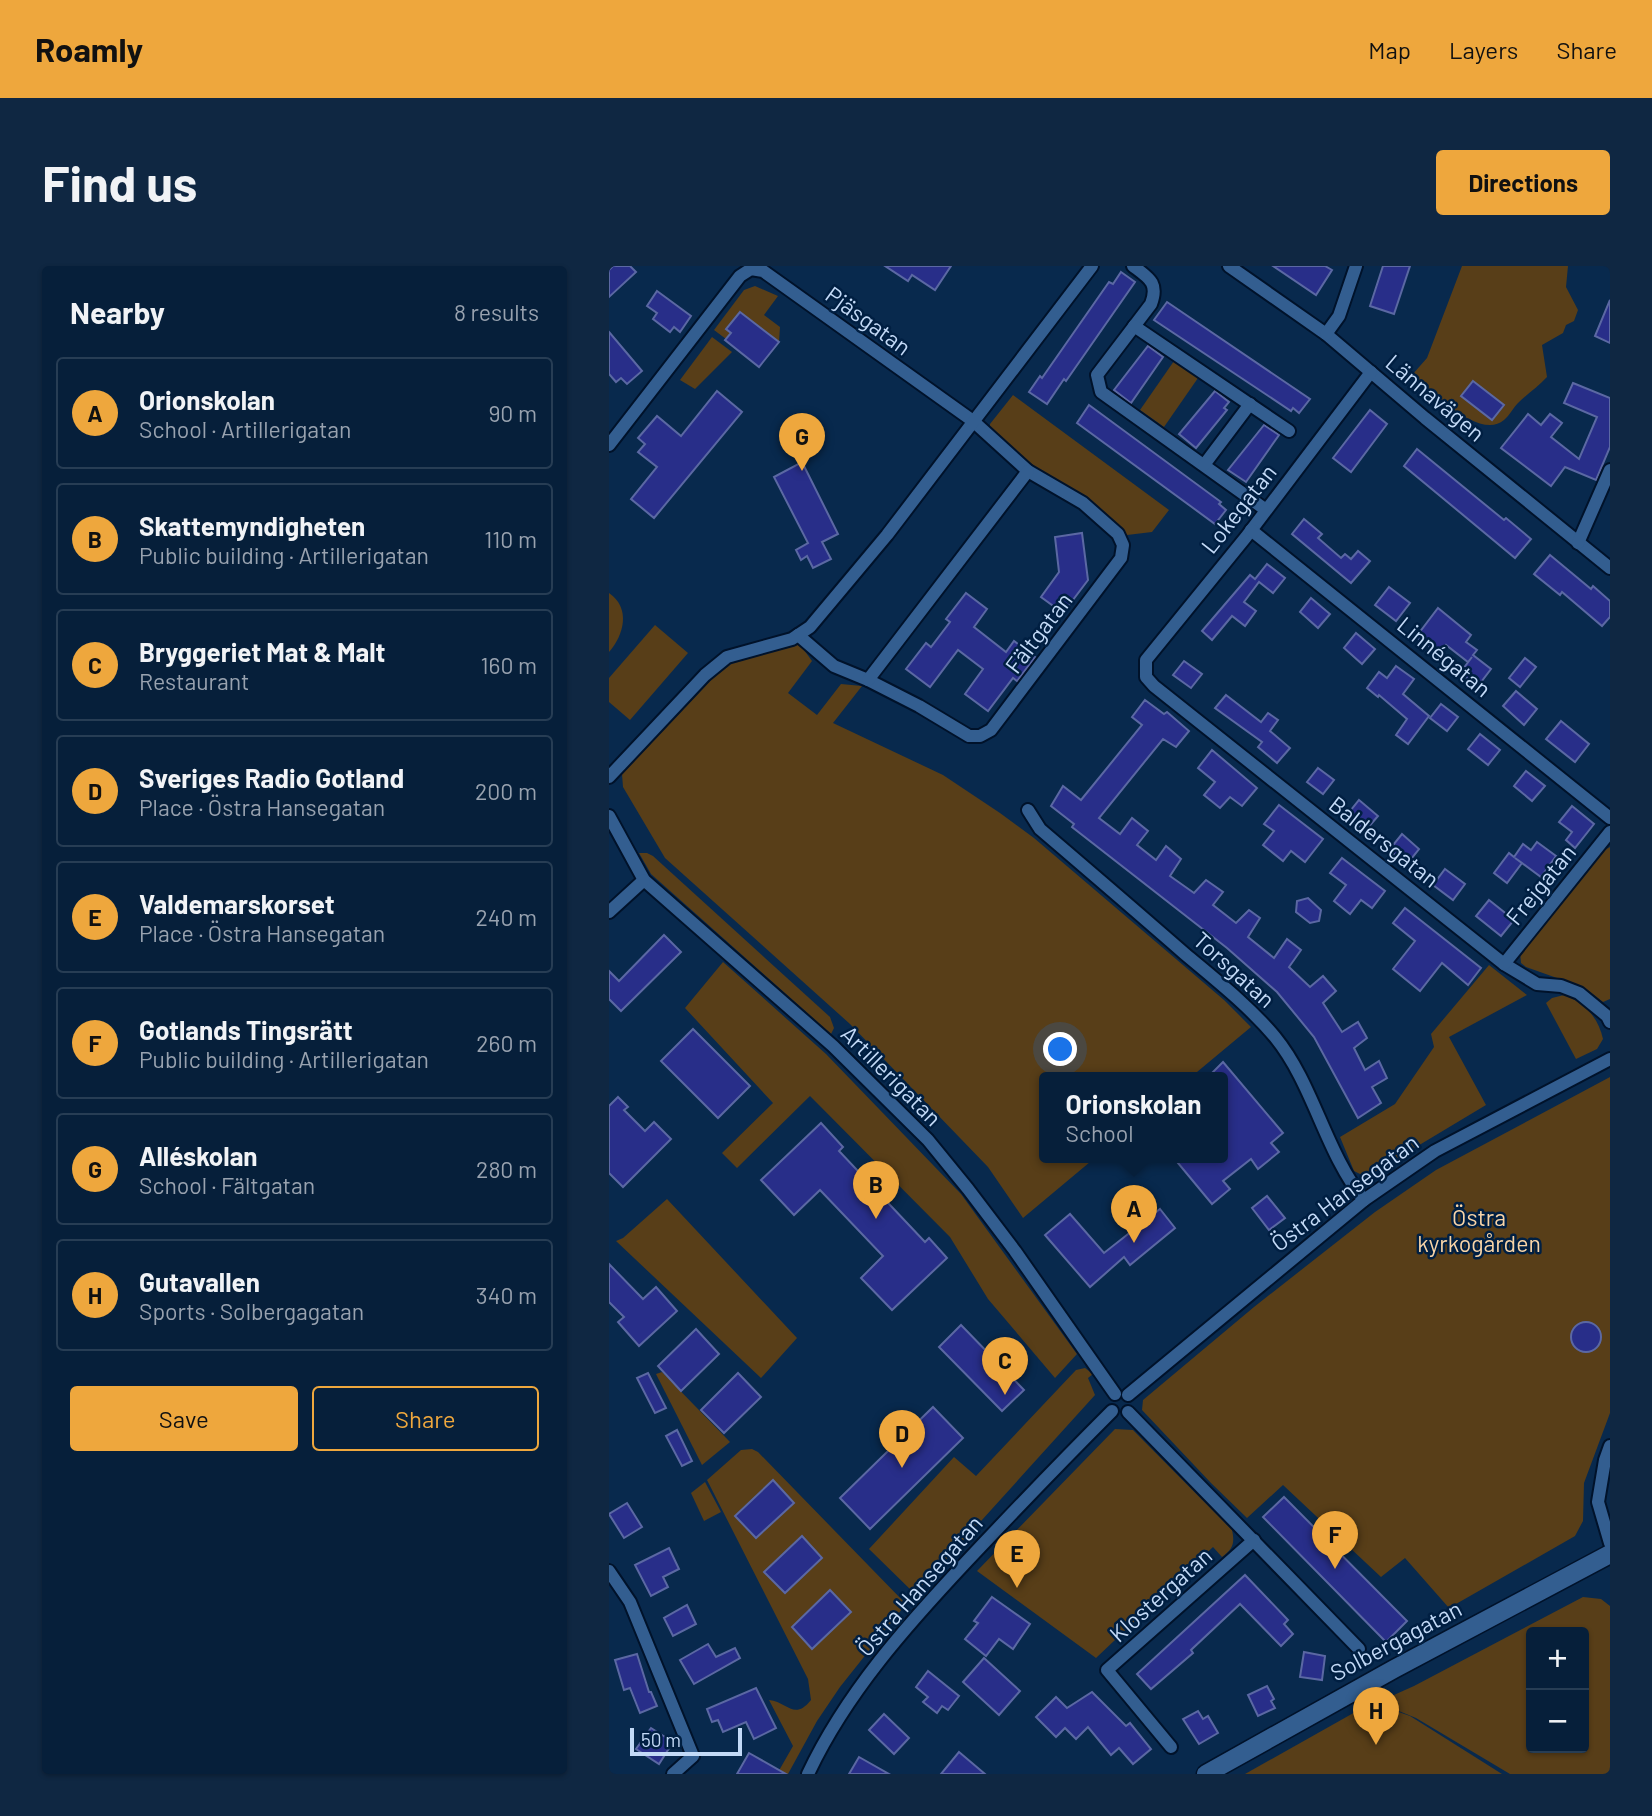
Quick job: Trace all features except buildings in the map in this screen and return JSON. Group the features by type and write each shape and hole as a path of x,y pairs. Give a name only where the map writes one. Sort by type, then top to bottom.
{"main road":[{"name":"Solbergagatan","path":"1206,1774 1394,1669 1610,1554"}],"street":[{"path":"609,777 705,675 727,657 792,639 810,627 887,535 1092,266"},
{"path":"1133,266 1151,279 1155,293 1151,304 1097,375 1101,392 1266,510"},
{"name":"Lännavägen","path":"1229,266 1326,334 1610,568"},
{"path":"1326,334 1339,316 1356,266"},
{"name":"Pjäsgatan","path":"609,445 732,285 751,269 769,275 973,421"},
{"path":"1134,326 1289,431"},
{"name":"Lokegatan","path":"1145,673 1146,660 1251,530 1371,372"},
{"path":"1204,465 1250,404"},
{"name":"Fältgatan","path":"798,635 834,666 919,706 969,736 980,736 991,730 1121,558 1123,545 1118,534 1083,503 1028,471 973,421"},
{"path":"1578,543 1610,470"},
{"path":"868,680 1028,471"},
{"name":"Linnégatan","path":"1251,530 1610,818"},
{"name":"Baldersgatan","path":"1145,673 1154,686 1504,964 1537,984 1561,986 1579,993 1609,1017"},
{"name":"Torsgatan","path":"1028,810 1040,829 1239,1000 1274,1036 1288,1054 1364,1200"},
{"name":"Artillerigatan","path":"609,816 644,880 833,1046 928,1140 1015,1251 1121,1395"},
{"name":"Frejgatan","path":"1504,964 1610,832"},
{"path":"609,912 644,880"},
{"name":"Östra Hansegatan","path":"1121,1395 1364,1200 1435,1151 1610,1059"},
{"path":"1121,1395 1132,1403 1128,1412 1120,1415 1112,1411 1109,1402 1121,1395"},
{"name":"Östra Hansegatan","path":"809,1774 857,1692 921,1610 1112,1411"},
{"path":"1128,1412 1359,1649"},
{"path":"1610,1446 1598,1502 1610,1543"},
{"name":"Klostergatan","path":"1171,1747 1107,1670 1254,1540"},
{"path":"609,1571 630,1602 693,1756 673,1774"}],"green space":[{"path":"1462,266 1568,266 1566,287 1578,310 1574,321 1566,325 1563,333 1542,345 1547,377 1518,403 1504,420 1494,425 1469,419 1443,402 1412,375 1427,358"},
{"path":"755,286 778,296 764,315 780,327 779,342 740,312 726,328 731,333 726,339 714,330 744,290"},
{"path":"712,337 732,352 695,389 680,380"},
{"path":"1174,361 1198,378 1164,427 1140,410"},
{"path":"1013,395 1169,510 1152,532 1127,535 1086,496 1030,466 990,431 990,424"},
{"path":"609,593 620,606 623,622 618,638 609,652"},
{"path":"655,625 688,653 630,720 609,702 609,678"},
{"path":"799,643 812,661 788,693 817,715 841,684 862,686 833,723 943,775 1000,813 1034,838 1224,1000 1251,1027 1197,1072 1039,1072 1039,1163 1089,1163 1023,1218 988,1167 850,1024 665,858 623,787 622,774 712,679 735,661"},
{"path":"1610,847 1610,999 1603,1002 1585,988 1526,967 1521,963 1520,952 1601,852"},
{"path":"639,853 653,856 830,1017 834,1028 831,1034 651,874"},
{"path":"723,962 826,1054 961,1194 1077,1354 1055,1378 988,1299 950,1237 810,1096 737,1168 722,1153 773,1103 685,1008"},
{"path":"1489,965 1527,995 1449,1037 1486,1105 1366,1177 1354,1171 1340,1137 1395,1104 1434,1047 1431,1034"},
{"path":"1564,995 1589,1012 1598,1024 1603,1039 1597,1049 1576,1059 1546,1003 1552,998"},
{"name":"Östra kyrkogården","path":"1610,1077 1610,1413 1584,1483 1583,1521 1575,1536 1449,1608 1405,1558 1381,1577 1283,1485 1247,1518 1142,1410 1143,1400 1254,1307 1375,1212 1436,1170"},
{"path":"667,1199 797,1338 761,1378 616,1241 623,1238"},
{"path":"1085,1368 1093,1374 1088,1378 1095,1395 915,1594 869,1549 954,1457 976,1476 1076,1370"},
{"path":"662,1372 730,1442 702,1465 656,1374"},
{"path":"1115,1429 1133,1430 1232,1530 1233,1542 1222,1557 1213,1547 1096,1658 977,1571"},
{"path":"752,1449 758,1452 906,1604 840,1687 817,1721 788,1774 777,1774 793,1746 769,1700 791,1709 800,1709 811,1700 808,1679 707,1480 741,1450"},
{"path":"705,1482 721,1512 704,1521 691,1493"},
{"path":"1583,1597 1601,1599 1610,1606 1610,1774 1510,1774 1416,1718 1389,1707 1375,1707 1376,1703 1526,1627 1526,1753 1589,1753 1589,1627 1526,1627"},
{"path":"1378,1708 1410,1716 1502,1774 1245,1774 1357,1711"}],"place":[{"name":"Alléskolan","path":"802,471"},
{"name":"Skattemyndigheten","path":"876,1219"},
{"name":"Orionskolan","path":"1134,1243"},
{"name":"Bryggeriet Mat & Malt","path":"1005,1395"},
{"name":"Sveriges Radio Gotland","path":"902,1468"},
{"name":"Gotlands Tingsrätt","path":"1335,1569"},
{"name":"Valdemarskorset","path":"1017,1588"},
{"name":"Gutavallen","path":"1376,1745"}]}
